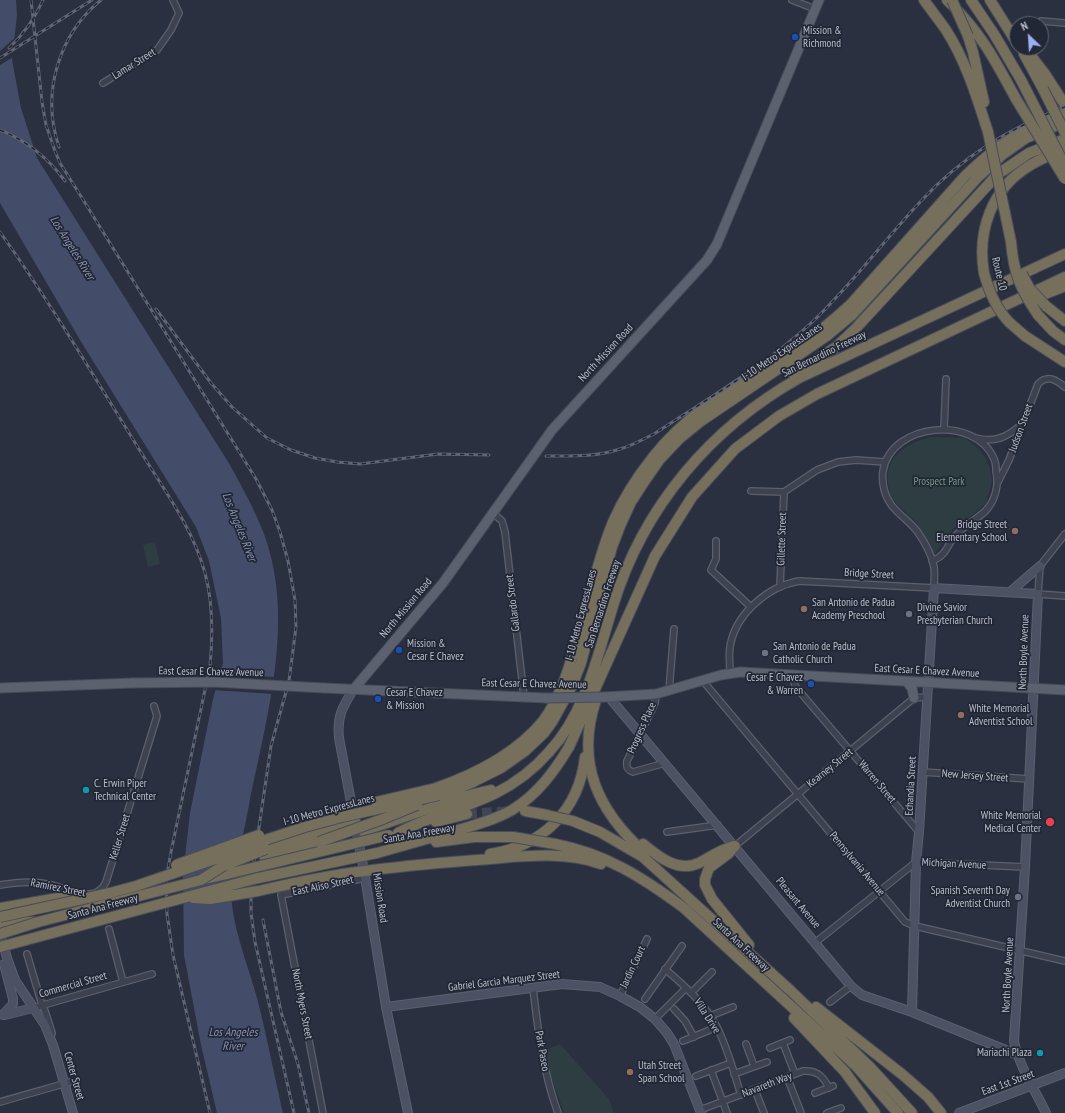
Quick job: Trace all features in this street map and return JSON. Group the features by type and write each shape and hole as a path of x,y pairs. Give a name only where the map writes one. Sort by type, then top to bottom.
{"highway":[{"path":"924,0 946,31 980,97"},
{"path":"947,0 974,27 988,48 1016,99 1065,179"},
{"path":"952,0 974,52 980,97 1011,242 1014,267 1026,296 1038,315 1065,340"},
{"path":"971,0 994,34 1021,80 1065,166"},
{"path":"990,0 1009,29"},
{"path":"1006,24 1009,28"},
{"path":"648,523 667,487 706,438 746,405 836,347 857,327 998,174 1029,153 1064,140 1043,89 1024,56"},
{"path":"1031,56 1054,87 1065,105"},
{"name":"I-10 Metro ExpressLanes","path":"0,908 70,896 117,885 286,826 334,812 438,791 504,755 530,734 552,707 561,688 571,660 605,544 613,522 638,477 654,455 691,418 815,334 851,304 966,176 988,154 1018,133 1065,113"},
{"name":"I-10 Metro ExpressLanes","path":"0,917 92,898 130,888 305,827 471,783 501,768 525,751 544,733 552,722 572,686 581,663 612,548 620,526 631,502 660,459 679,439 701,421 828,335 852,315 979,176 1002,155 1026,138 1065,122"},
{"name":"Route 10","path":"1064,140 1045,157 1020,172 1004,188 988,216 983,232 982,250 984,274 993,300 1000,311 1010,323 1025,336 1065,362"},
{"path":"1011,242 1017,262 1026,281 1034,293 1046,306 1065,321"},
{"name":"San Bernardino Freeway","path":"393,834 416,823 495,794 530,770 550,751 564,733 576,712 594,669 625,572 648,523 668,494 698,457 737,420 771,395 818,369 1065,254"},
{"path":"377,853 497,818 511,810 534,793 557,767 569,747 655,556 692,497 735,449 779,416 817,394 1065,277"},
{"path":"1003,307 1030,300 1065,286"},
{"path":"185,898 210,899 320,878 365,874 499,853 525,844 548,829 563,815 578,790 584,772 592,712 613,649"},
{"path":"588,737 590,765 596,786 606,808 616,823 634,842 736,936 741,945"},
{"path":"357,833 465,796 486,792 530,770"},
{"path":"231,873 265,858 319,842 383,819 438,791"},
{"name":"Santa Ana Freeway","path":"525,812 573,821 600,832 643,857 791,991 869,1066 911,1113"},
{"name":"Santa Ana Freeway","path":"0,933 201,880 393,834 467,814"},
{"path":"201,880 223,866 266,849 355,821"},
{"path":"616,823 658,856 678,866 696,864 721,850 735,846"},
{"name":"Santa Ana Freeway","path":"0,947 254,879 377,853 388,853 442,840 474,837 513,837 555,844 571,847 601,857 625,868 658,888 684,908 856,1065 898,1113"},
{"path":"735,846 728,854 709,868 704,879 705,885 712,899 754,951 759,962"},
{"path":"419,865 540,855 565,856 590,860 608,866 658,888"},
{"path":"0,924 13,922 38,922"},
{"path":"769,987 778,1001 844,1072 875,1113"},
{"path":"791,991 805,999 903,1075 928,1096 941,1113"}],"main road":[{"name":"North Mission Road","path":"353,690 443,583 556,425 707,260 717,244 819,0"},
{"path":"1010,592 1040,566"},
{"name":"Bridge Street","path":"934,588 1038,594"},
{"name":"Echandia Street","path":"912,1012 916,862 934,588"},
{"name":"North Boyle Avenue","path":"1038,594 1025,867 1014,1041 1018,1055 1046,1113"},
{"name":"East Cesar E Chavez Avenue","path":"0,688 39,685 206,682 546,698 607,697 656,694 730,673 751,672 793,676 1065,690"},
{"path":"907,682 912,688 914,698"},
{"name":"Mission Road","path":"353,690 341,710 338,719 338,728 365,874 386,1007 408,1113"},
{"name":"Pleasant Avenue","path":"607,697 641,734 718,825 851,986 862,995 912,1012 1018,1055"},
{"name":"Center Street","path":"0,933 15,980 45,1025 54,1045 67,1083 73,1113"},
{"path":"2,1016 10,1009 13,1003 12,993 4,964 7,958"},
{"name":"Gabriel Garcia Marquez Street","path":"386,1007 562,984 600,988 620,996 640,1007 655,1019 667,1033 674,1044 700,1112"},
{"name":"Commercial Street","path":"2,1016 33,1008"},
{"name":"East 1st Street","path":"959,1113 1065,1073"}],"street":[{"name":"Lamar Street","path":"103,83 157,50 171,30 179,13 174,0"},
{"path":"792,0 815,9"},
{"path":"1049,22 1065,23"},
{"name":"Judson Street","path":"998,482 1009,460 1038,384 1047,378 1054,379 1065,387"},
{"path":"944,429 946,379"},
{"path":"751,491 784,492 817,470 838,462 856,460 885,462 894,448 907,438 926,431 944,429 958,431 988,441 1012,433 1022,425"},
{"path":"932,561 939,558 957,534 992,503 998,482 994,459 985,446 973,437"},
{"name":"Echandia Street","path":"885,462 883,483 890,504 918,532 927,549 934,567 934,588"},
{"name":"Gillette Street","path":"780,587 784,492"},
{"name":"Gallardo Street","path":"492,513 502,521 505,532 524,697"},
{"path":"1040,566 1065,534"},
{"path":"716,541 716,559 711,570 751,607"},
{"name":"North Boyle Avenue","path":"1038,594 1040,566"},
{"name":"Bridge Street","path":"730,673 729,651 731,642 742,618 751,607 767,594 780,587 799,581 934,588"},
{"name":"Bridge Street","path":"1038,594 1065,596"},
{"path":"669,691 674,629"},
{"name":"Warren Street","path":"793,676 795,686 919,832"},
{"name":"Pennsylvania Avenue","path":"703,681 905,922 915,926 1065,961"},
{"name":"Progress Place","path":"656,694 655,703 626,766 632,772 665,763"},
{"path":"914,698 926,697"},
{"name":"Kearney Street","path":"735,846 914,698"},
{"name":"Keller Street","path":"93,894 104,888 106,882 157,716 154,706"},
{"name":"New Jersey Street","path":"922,772 1029,779"},
{"path":"667,832 718,825"},
{"name":"Michigan Avenue","path":"816,942 916,862 1025,867"},
{"name":"East Aliso Street","path":"281,895 365,874"},
{"name":"Ramirez Street","path":"0,885 22,882 39,883 84,894 93,894"},
{"name":"North Myers Street","path":"281,895 323,1113"},
{"path":"109,929 123,982"},
{"name":"Jardin Court","path":"620,996 647,939"},
{"path":"645,999 682,946"},
{"name":"Center Street","path":"27,954 53,1037 54,1045"},
{"name":"Villa Drive","path":"665,969 691,993 717,1027 731,1063 741,1095"},
{"path":"691,993 712,972"},
{"name":"Commercial Street","path":"33,1008 152,974"},
{"path":"830,1002 851,986"},
{"name":"Park Paseo","path":"532,988 543,1063 558,1113"},
{"path":"655,1019 686,988"},
{"path":"710,1016 733,1006"},
{"path":"674,1009 685,1021 694,1037"},
{"path":"683,1041 717,1027"},
{"path":"770,1048 790,1040"},
{"path":"783,1043 795,1074"},
{"path":"746,1044 754,1066"},
{"path":"734,1074 767,1062"},
{"path":"696,1076 731,1063"},
{"path":"711,1070 727,1113"},
{"name":"Navareth Way","path":"700,1112 795,1074 808,1071 821,1075 831,1087 815,1093"},
{"path":"788,1077 802,1113"},
{"path":"0,1102 67,1083"},
{"path":"755,1090 764,1113"},
{"path":"827,1113 841,1108"}],"green space":[{"name":"Prospect Park","path":"931,437 964,438 976,446 985,457 990,468 992,482 986,503 953,529 934,555 919,526 893,499 888,484 890,465 894,458 906,447"},
{"path":"155,542 160,564 148,567 143,545"},
{"path":"560,1044 609,1099 614,1113 564,1113 548,1067 545,1050"}],"water":[{"name":"Los Angeles River","path":"0,0 16,0 17,15 12,60 21,108 37,158 230,465 264,534 273,567 278,601 278,635 275,670 270,704 245,824 231,880 231,899 236,927 261,1012 283,1113 217,1113 201,1045 184,955 183,875 190,813 213,699 223,663 221,618 209,561 196,527 80,340 0,203"}],"pier":[{"path":"17,36 15,56 0,65 0,51"},
{"path":"218,674 275,677 273,694 213,690"}],"tunnel":[{"path":"467,814 511,811"}],"railway":[{"path":"31,0 42,102 46,125 60,163 256,479 272,510 288,561 295,600 296,627 289,681 271,746 254,861 251,913 255,942 294,1113"},
{"path":"9,48 29,26 43,0"},
{"path":"0,58 92,0"},
{"path":"59,147 54,127 52,107 53,86 57,67 64,48 74,30 86,14 101,0"},
{"path":"546,456 593,455 611,452 629,446 654,434 734,382 792,340 810,324 853,279 922,200 953,171 970,157 1006,134 1065,107"},
{"path":"0,130 19,139 36,151 65,181"},
{"path":"0,232 52,309 174,505 192,538 208,584 212,619 210,666 166,879 167,914 173,955 210,1113"},
{"path":"156,309 211,383 232,407 267,438 291,450 315,458 360,464 438,454 489,455"},
{"path":"263,920 281,1012 298,1064 309,1113"}],"place":[{"name":"Mission & Richmond","path":"795,37"},
{"name":"Bridge Street Elementary School","path":"1015,531"},
{"name":"San Antonio de Padua Academy Preschool","path":"804,609"},
{"name":"Divine Savior Presbyterian Church","path":"909,614"},
{"name":"Mission & Cesar E Chavez","path":"399,650"},
{"name":"San Antonio de Padua Catholic Church","path":"765,653"},
{"name":"Cesar E Chavez & Warren","path":"811,684"},
{"name":"Cesar E Chavez & Mission","path":"378,699"},
{"name":"White Memorial Adventist School","path":"961,715"},
{"name":"C. Erwin Piper Technical Center","path":"86,790"},
{"name":"White Memorial Medical Center","path":"1050,822"},
{"name":"Spanish Seventh Day Adventist Church","path":"1018,897"},
{"name":"Mariachi Plaza","path":"1040,1053"},
{"name":"Utah Street Span School","path":"630,1072"}]}
